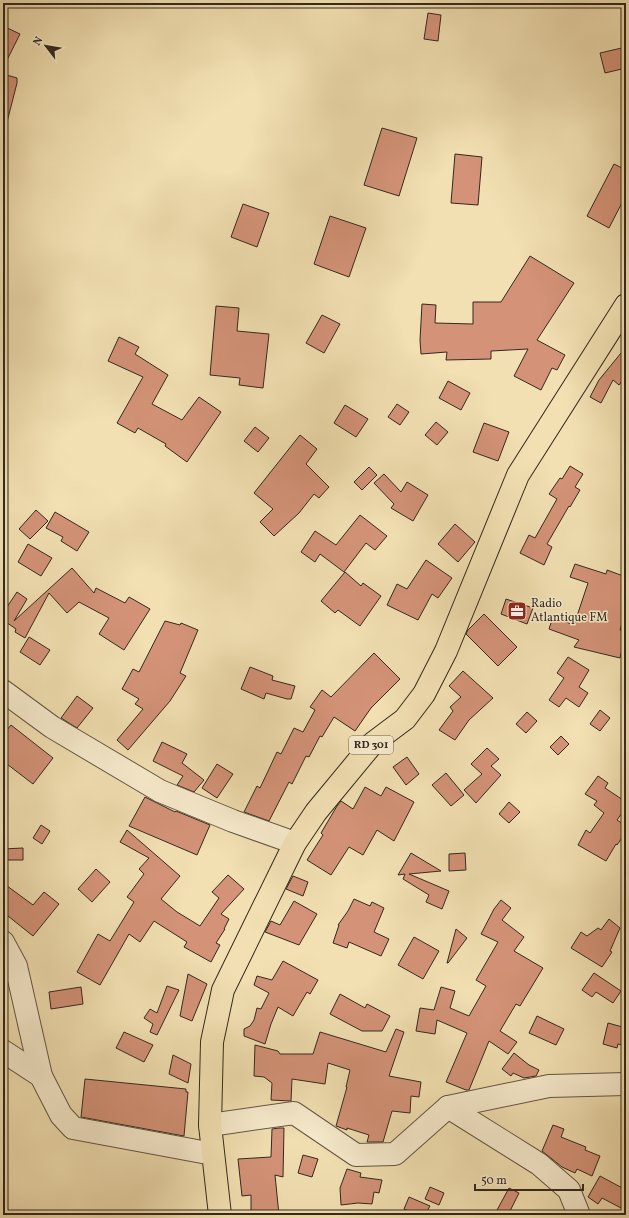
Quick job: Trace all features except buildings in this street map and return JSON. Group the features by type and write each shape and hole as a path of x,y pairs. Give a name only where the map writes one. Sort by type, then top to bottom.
{"main road":[{"name":"RD 301","path":"220,1215 210,1125 212,1042 223,990 295,843 316,812 373,743 405,719 424,694 446,651 518,475 626,305"}],"street":[{"path":"3,691 52,727 160,792 233,821 295,843"},
{"path":"3,942 16,966 41,1076 61,1115 73,1128 213,1154"},
{"path":"3,1052 41,1076"},
{"path":"210,1125 294,1113 356,1155 396,1154 448,1107 549,1086 626,1084"},
{"path":"448,1107 540,1164 569,1190 579,1215"}],"place":[{"name":"Radio Atlantique FM","path":"517,611"}]}
